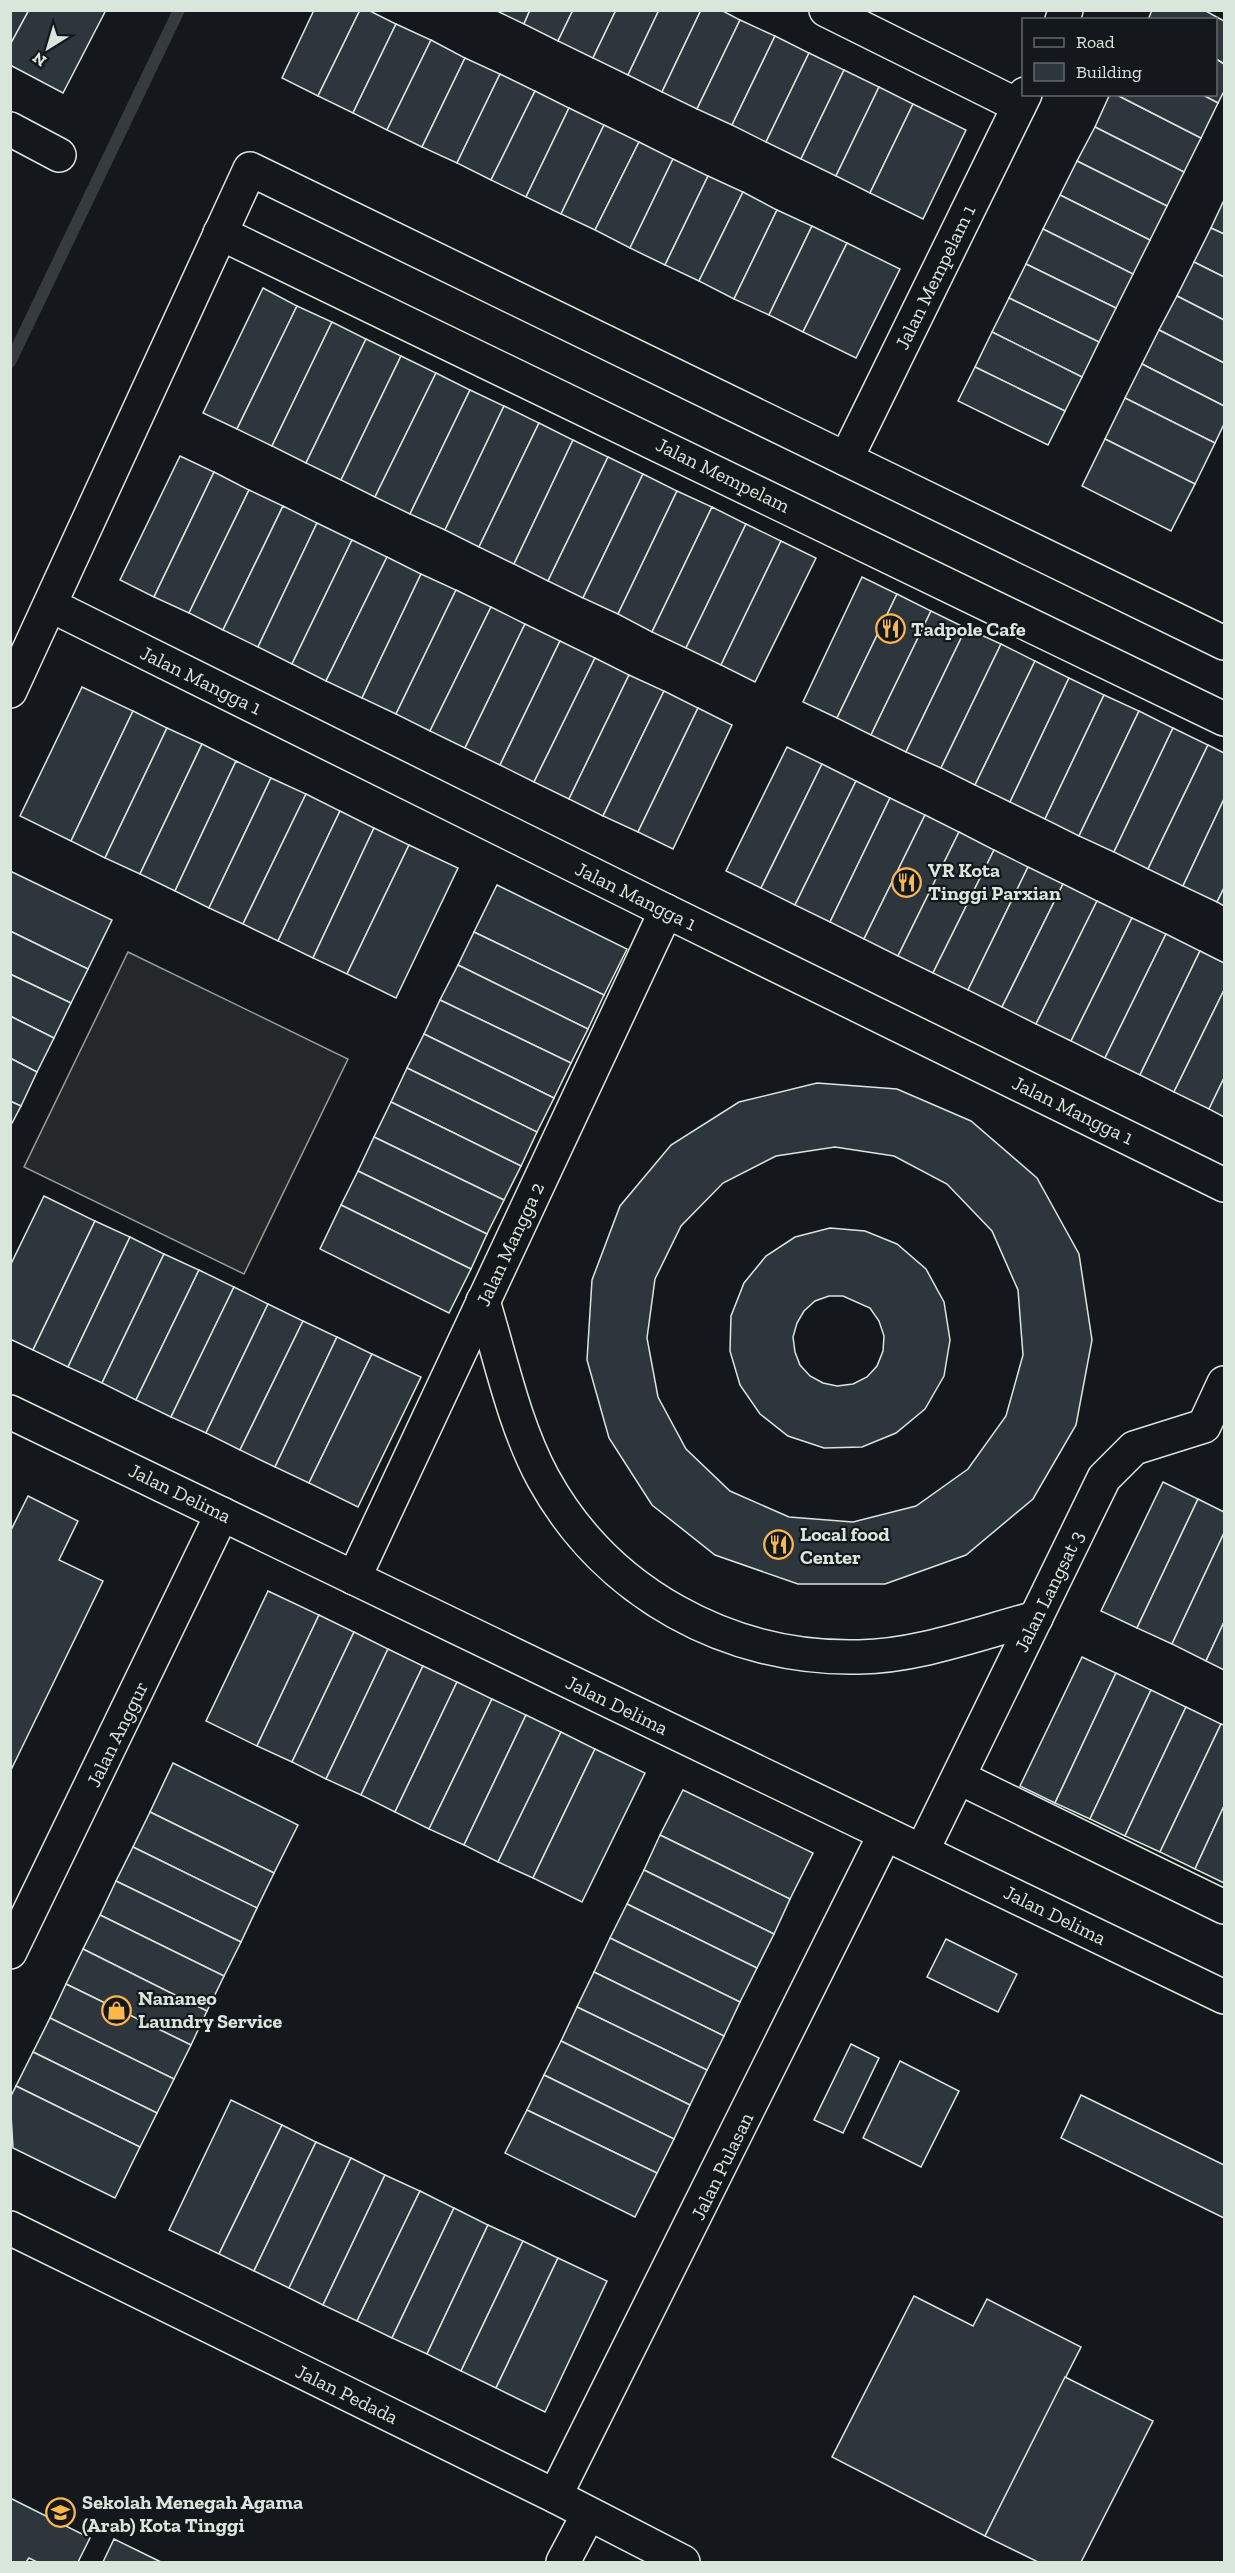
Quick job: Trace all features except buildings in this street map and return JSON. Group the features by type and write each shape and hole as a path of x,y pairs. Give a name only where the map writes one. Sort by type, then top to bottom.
{"street":[{"path":"826,10 1022,100"},
{"name":"Jalan Mempelam 1","path":"846,459 1022,100"},
{"path":"10,129 59,155"},
{"path":"10,691 250,169 1224,642"},
{"name":"Jalan Mempelam","path":"220,234 1224,719"},
{"name":"Jalan Mangga 1","path":"50,605 1224,1185"},
{"name":"Jalan Mangga 2","path":"354,1578 666,911"},
{"path":"483,1301 521,1425 543,1478 588,1542 636,1587 680,1616 738,1641 794,1654 860,1657 913,1650 1036,1618"},
{"name":"Jalan Langsat 3","path":"922,1851 960,1778 1104,1478 1134,1448 1214,1431 1224,1383"},
{"name":"Jalan Delima","path":"10,1412 1224,1997"},
{"name":"Jalan Anggur","path":"10,1952 222,1514"},
{"path":"960,1778 1224,1907"},
{"name":"Jalan Pulasan","path":"555,2496 885,1833"},
{"name":"Jalan Pedada","path":"10,2228 555,2496 588,2516 683,2562"},
{"path":"563,2562 588,2516"}],"shaded area":[{"path":"128,952 348,1059 244,1274 24,1167"}],"waterway":[{"path":"10,362 179,10"}],"place":[{"name":"Tadpole Cafe","path":"890,629"},
{"name":"VR Kota Tinggi Parxian","path":"907,882"},
{"name":"Local food Center","path":"779,1545"},
{"name":"Nananeo Laundry Service","path":"117,2010"},
{"name":"Sekolah Menegah Agama (Arab) Kota Tinggi","path":"61,2513"}]}
